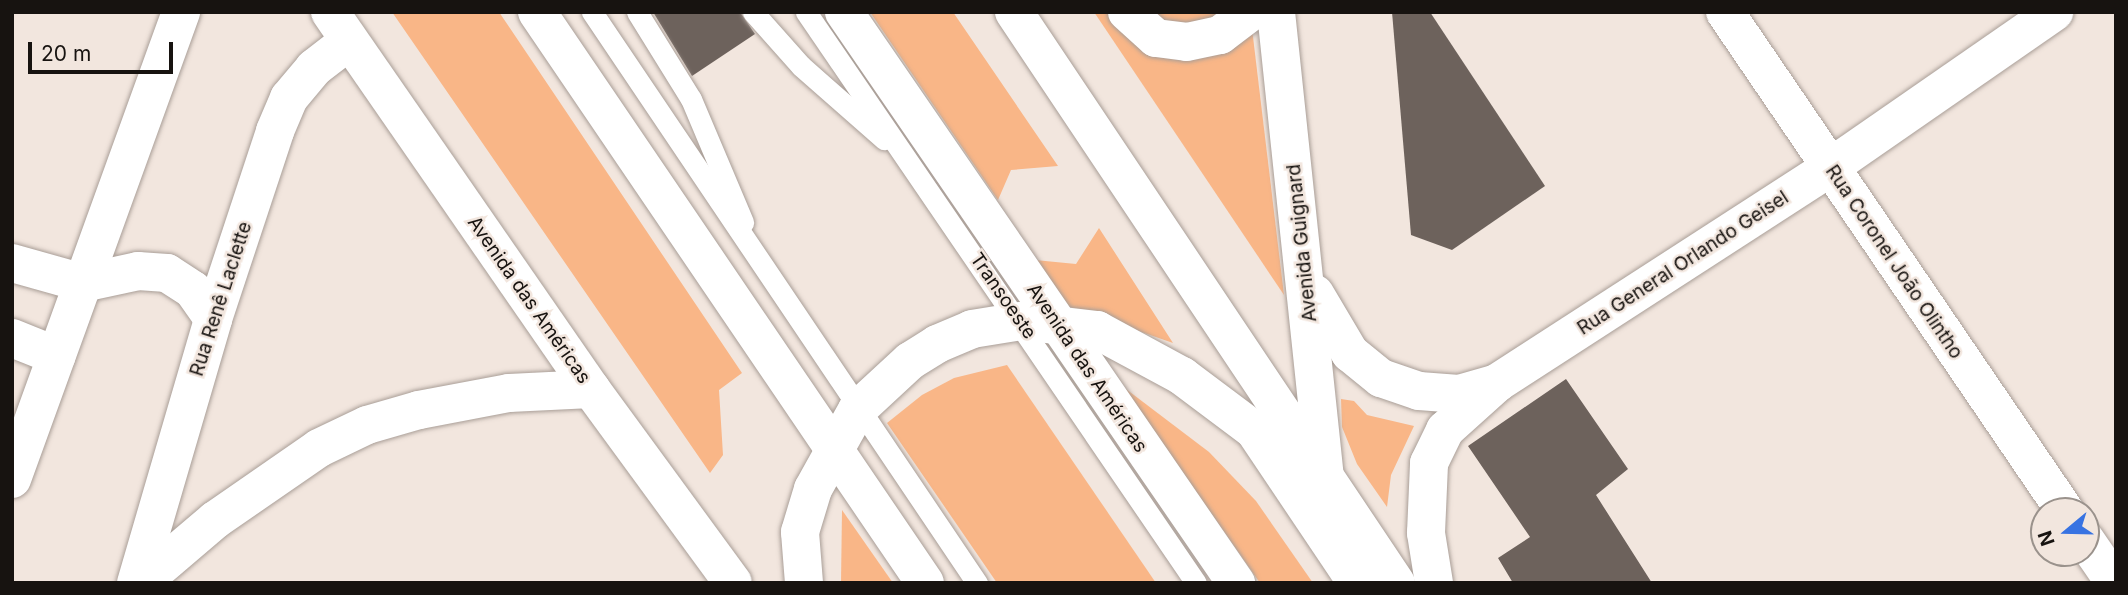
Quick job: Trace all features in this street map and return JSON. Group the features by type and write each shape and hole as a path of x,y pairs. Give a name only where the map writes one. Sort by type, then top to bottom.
{"main road":[{"path":"12,479 181,12"},
{"path":"537,12 925,583"},
{"name":"Avenida das Américas","path":"844,12 1039,322 1236,583"},
{"path":"1014,12 1396,583"},
{"path":"1126,12 1156,38 1186,42 1220,35 1250,12"},
{"name":"Avenida Guignard","path":"1276,12 1307,275 1324,474"},
{"name":"Rua Coronel João Olintho","path":"1725,12 2055,497"},
{"name":"Rua General Orlando Geisel","path":"1434,583 1426,533 1429,463 1445,430 1497,383 1829,168 2054,12"},
{"name":"Avenida das Américas","path":"340,27 591,390 733,583"},
{"name":"Rua Renê Laclette","path":"139,583 213,318 289,98 314,68 340,27"},
{"path":"12,262 83,284 138,271 167,273 193,290 213,318"},
{"path":"1307,275 1326,320 1350,353 1381,378 1419,391 1459,394 1497,383"},
{"path":"804,583 800,532 813,489 833,448 857,410 910,361 937,344 972,329 1039,322 1097,330 1117,340 1182,376 1254,430 1357,583"},
{"path":"12,338 57,356"},
{"path":"139,583 215,520 319,448 367,425 419,410 509,393 591,390"},
{"path":"2100,561 2115,583"}],"lane":[{"path":"592,12 857,410 977,583"},
{"path":"637,12 691,99 764,269"},
{"path":"753,12 801,66 909,162"},
{"name":"Transoeste","path":"806,12 909,162 1039,322 1196,583"}],"shaded area":[{"path":"392,12 499,12 742,373 719,390 723,455 710,473"},
{"path":"870,12 953,12 1058,166 1011,170 998,200"},
{"path":"1094,12 1250,12 1284,295"},
{"path":"1099,228 1173,343 1067,306 1035,260 1076,264"},
{"path":"1007,365 1156,583 997,583 887,423 922,395 954,378"},
{"path":"1122,386 1209,452 1256,501 1313,583 1260,583"},
{"path":"1341,399 1354,401 1367,415 1414,426 1391,475 1387,507 1357,464 1342,427"},
{"path":"842,510 893,583 841,583"}],"building":[{"path":"653,12 740,12 755,34 692,76"},
{"path":"1392,12 1430,12 1545,186 1452,250 1411,235"},
{"path":"1566,379 1628,469 1596,495 1652,583 1513,583 1498,558 1530,537 1468,446"}]}
